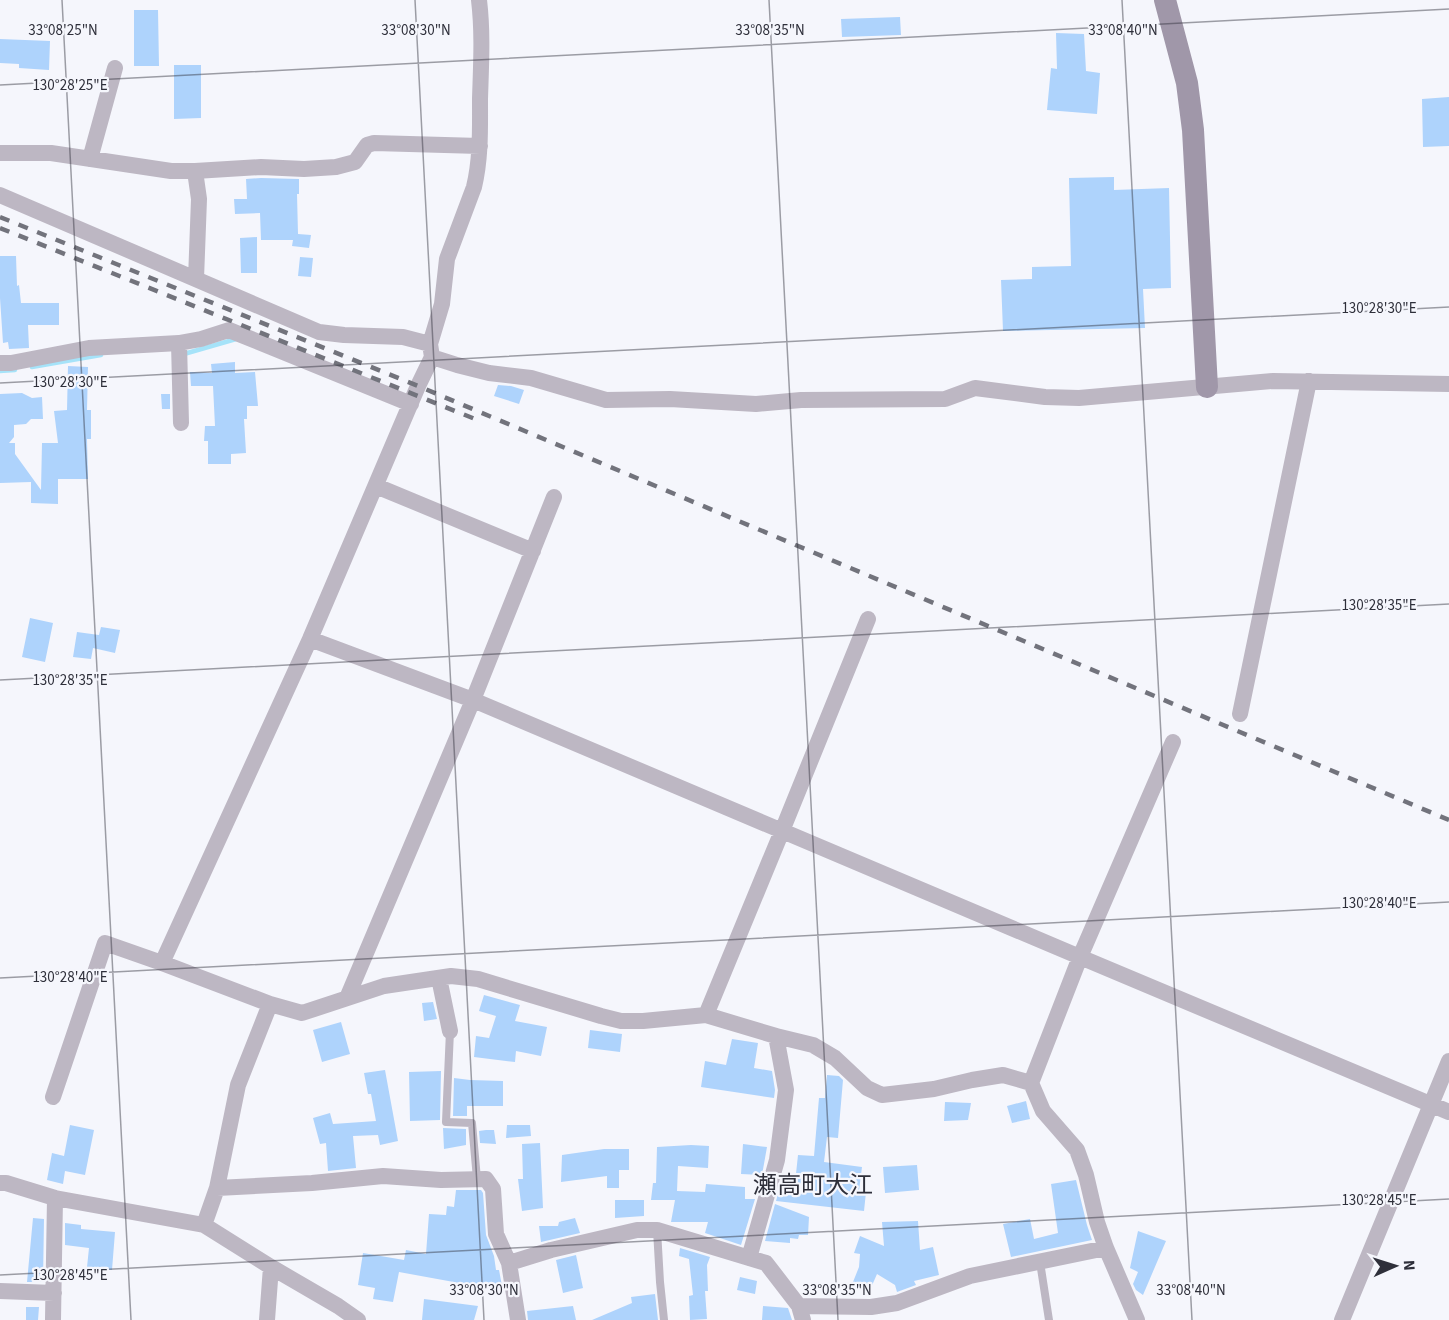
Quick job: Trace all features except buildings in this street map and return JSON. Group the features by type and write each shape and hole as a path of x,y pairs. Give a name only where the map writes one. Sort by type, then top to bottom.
{"street":[{"path":"162,963 310,639 411,404 431,350 442,304 447,260 477,175 480,146 482,25 479,0"},
{"path":"1165,0 1187,83 1192,130 1207,387"},
{"path":"90,159 115,68"},
{"path":"0,153 51,153 171,171 195,171 261,167 304,169 336,167 355,162 367,145 374,143 480,146"},
{"path":"195,171 199,199 196,279"},
{"path":"0,195 319,332 403,337 458,365 489,373 531,378 606,400 670,399 756,404 801,400 945,399 975,388 1045,397 1079,398 1273,381 1449,384"},
{"path":"0,363 89,348 201,339 229,330 411,404"},
{"path":"179,342 181,423"},
{"path":"1240,714 1309,381"},
{"path":"376,486 533,550"},
{"path":"346,998 473,699 554,497"},
{"path":"706,1016 868,619"},
{"path":"310,639 473,699 1449,1112"},
{"path":"1137,1320 1106,1248 1077,1150 1043,1111 1031,1083 1080,957 1173,742"},
{"path":"52,1097 105,943 270,1004 302,1013 384,986 451,976 478,979 621,1021 706,1016 813,1045 835,1058 867,1088 882,1095 934,1089 972,1080 1003,1076 1031,1083"},
{"path":"439,978 450,1031"},
{"path":"204,1225 217,1188 238,1084 270,1004"},
{"path":"749,1258 777,1160 786,1090 776,1036"},
{"path":"1342,1320 1449,1061"},
{"path":"217,1188 312,1183 383,1176 441,1180 486,1179 493,1189 496,1234 509,1263 518,1320"},
{"path":"0,1183 55,1198 204,1225 358,1320"},
{"path":"53,1320 55,1198"},
{"path":"509,1263 551,1250 638,1230 657,1230 766,1263 801,1313 897,1303 970,1276 1106,1248"},
{"path":"267,1320 271,1267"},
{"path":"0,1291 54,1293"}],"lane":[{"path":"450,1031 446,1122 472,1123 477,1179"},
{"path":"657,1230 664,1320"},
{"path":"1040,1262 1049,1320"}],"waterway":[{"path":"184,354 236,339"},
{"path":"32,367 101,355"},
{"path":"0,371 15,370"}],"railway":[{"path":"0,217 418,386 1449,820"},
{"path":"0,228 475,419"}],"district":[{"name":"瀬高町大江","path":"813,1185"}]}
